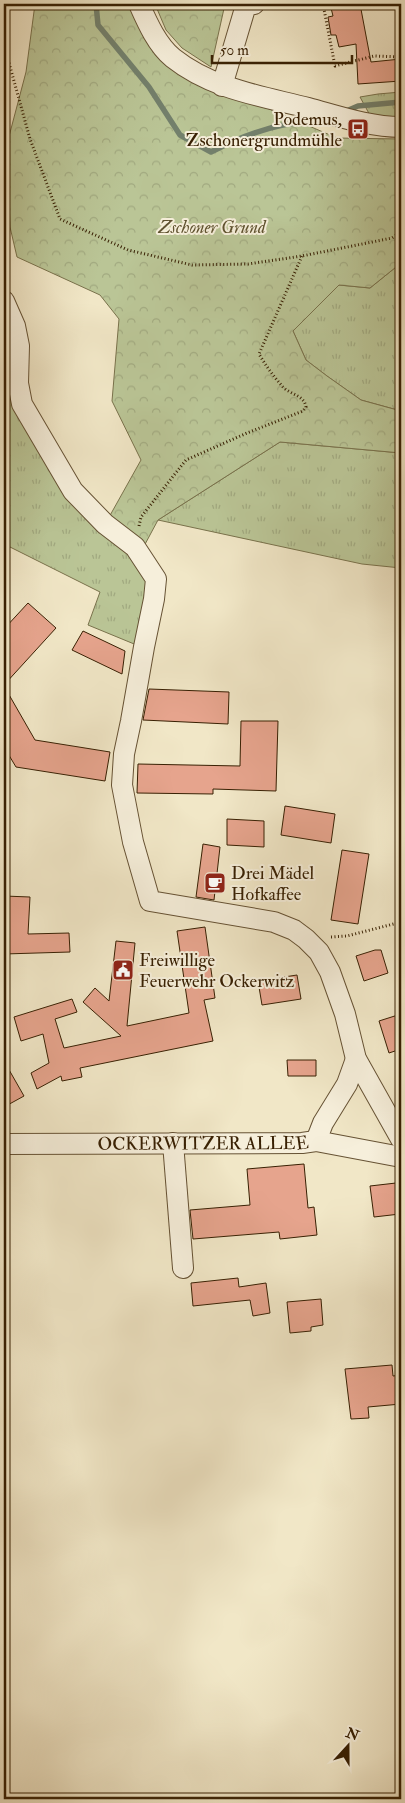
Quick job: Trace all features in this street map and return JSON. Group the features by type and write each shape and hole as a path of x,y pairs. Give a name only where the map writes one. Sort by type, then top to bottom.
{"street":[{"path":"139,4 149,28 171,57 196,75 222,86 360,123 401,127"},
{"path":"222,86 246,5 254,4"},
{"path":"4,301 15,326 19,346 18,383 22,404 73,491 105,524 135,547 156,579 154,599 124,754 122,785 133,842 150,901 274,922 294,930 306,938 319,952 330,972 345,1014 356,1059 401,1139"},
{"path":"316,1141 323,1123 347,1084 356,1059"},
{"name":"OCKERWITZER ALLEE","path":"4,1144 302,1143 316,1141 401,1157"},
{"path":"173,1143 183,1268"}],"path":[{"path":"323,4 335,66 374,56 401,57"},
{"path":"9,63 30,139 60,220 128,250 192,265 248,264 302,256 392,238 401,232"},
{"path":"135,547 141,516 186,460 303,411 306,407 303,399 285,389 259,354 302,256"},
{"path":"306,938 347,936 401,922"}],"green space":[{"name":"Zschoner Grund","path":"35,4 131,4 151,47 253,102 337,138 401,139 401,263 370,288 339,285 293,331 306,360 327,376 361,400 401,411 401,453 280,442 158,520 143,548 108,519 141,460 112,401 119,319 100,295 17,257 10,227 7,144 26,72"},
{"path":"155,4 225,4 211,67 182,48 166,30"},
{"path":"401,92 401,118 372,119 360,97 378,94"},
{"path":"401,263 401,411 361,400 327,376 306,360 293,331 339,285 370,288"},
{"path":"4,310 11,326 16,404 130,552 150,581 139,646 88,625 100,592 4,544"},
{"path":"280,442 401,453 401,568 362,564 158,520"}],"building":[{"path":"330,4 360,4 371,62 401,59 401,81 358,84 356,44 339,47 336,35 331,35 328,17 333,16"},
{"path":"28,603 56,628 4,685 4,629"},
{"path":"83,631 125,651 122,674 72,650"},
{"path":"4,686 35,740 110,752 105,781 16,767 4,747"},
{"path":"149,689 229,692 228,724 143,720"},
{"path":"241,721 278,721 276,791 213,789 213,794 137,793 138,764 240,766"},
{"path":"285,806 335,814 331,843 281,835"},
{"path":"227,819 264,821 264,847 227,845"},
{"path":"203,844 220,847 214,900 196,897"},
{"path":"342,850 369,854 358,924 331,920"},
{"path":"4,896 30,897 28,934 69,933 70,952 4,954"},
{"path":"205,927 215,998 204,1000 213,1041 80,1068 82,1077 62,1081 61,1076 37,1089 31,1073 49,1063 43,1034 21,1041 14,1017 72,999 77,1012 55,1019 64,1048 121,1036 83,1002 95,988 109,1001 116,941 135,943 127,1026 189,1013 177,931"},
{"path":"381,950 388,973 364,981 356,956"},
{"path":"297,975 301,999 262,1005 258,981"},
{"path":"401,1014 401,1049 389,1053 379,1021"},
{"path":"287,1060 316,1060 316,1076 288,1076"},
{"path":"4,1061 24,1096 4,1107"},
{"path":"304,1164 308,1208 314,1207 317,1235 280,1239 279,1232 193,1239 190,1210 250,1205 247,1169"},
{"path":"396,1183 400,1214 374,1217 370,1186"},
{"path":"238,1278 239,1287 266,1283 270,1313 253,1316 250,1300 193,1306 191,1283"},
{"path":"321,1299 323,1325 311,1327 311,1331 290,1333 287,1302"},
{"path":"392,1365 393,1376 401,1375 401,1404 368,1407 369,1418 351,1419 345,1369"}],"waterway":[{"path":"96,4 98,25 149,87 180,135 211,152 239,139 268,129 288,124 316,122 326,119"},
{"path":"344,112 358,106 401,102"}],"place":[{"name":"Podemus, Zschonergrundmühle","path":"358,129"},
{"name":"Drei Mädel Hofkaffee","path":"215,883"},
{"name":"Freiwillige Feuerwehr Ockerwitz","path":"123,970"}]}
